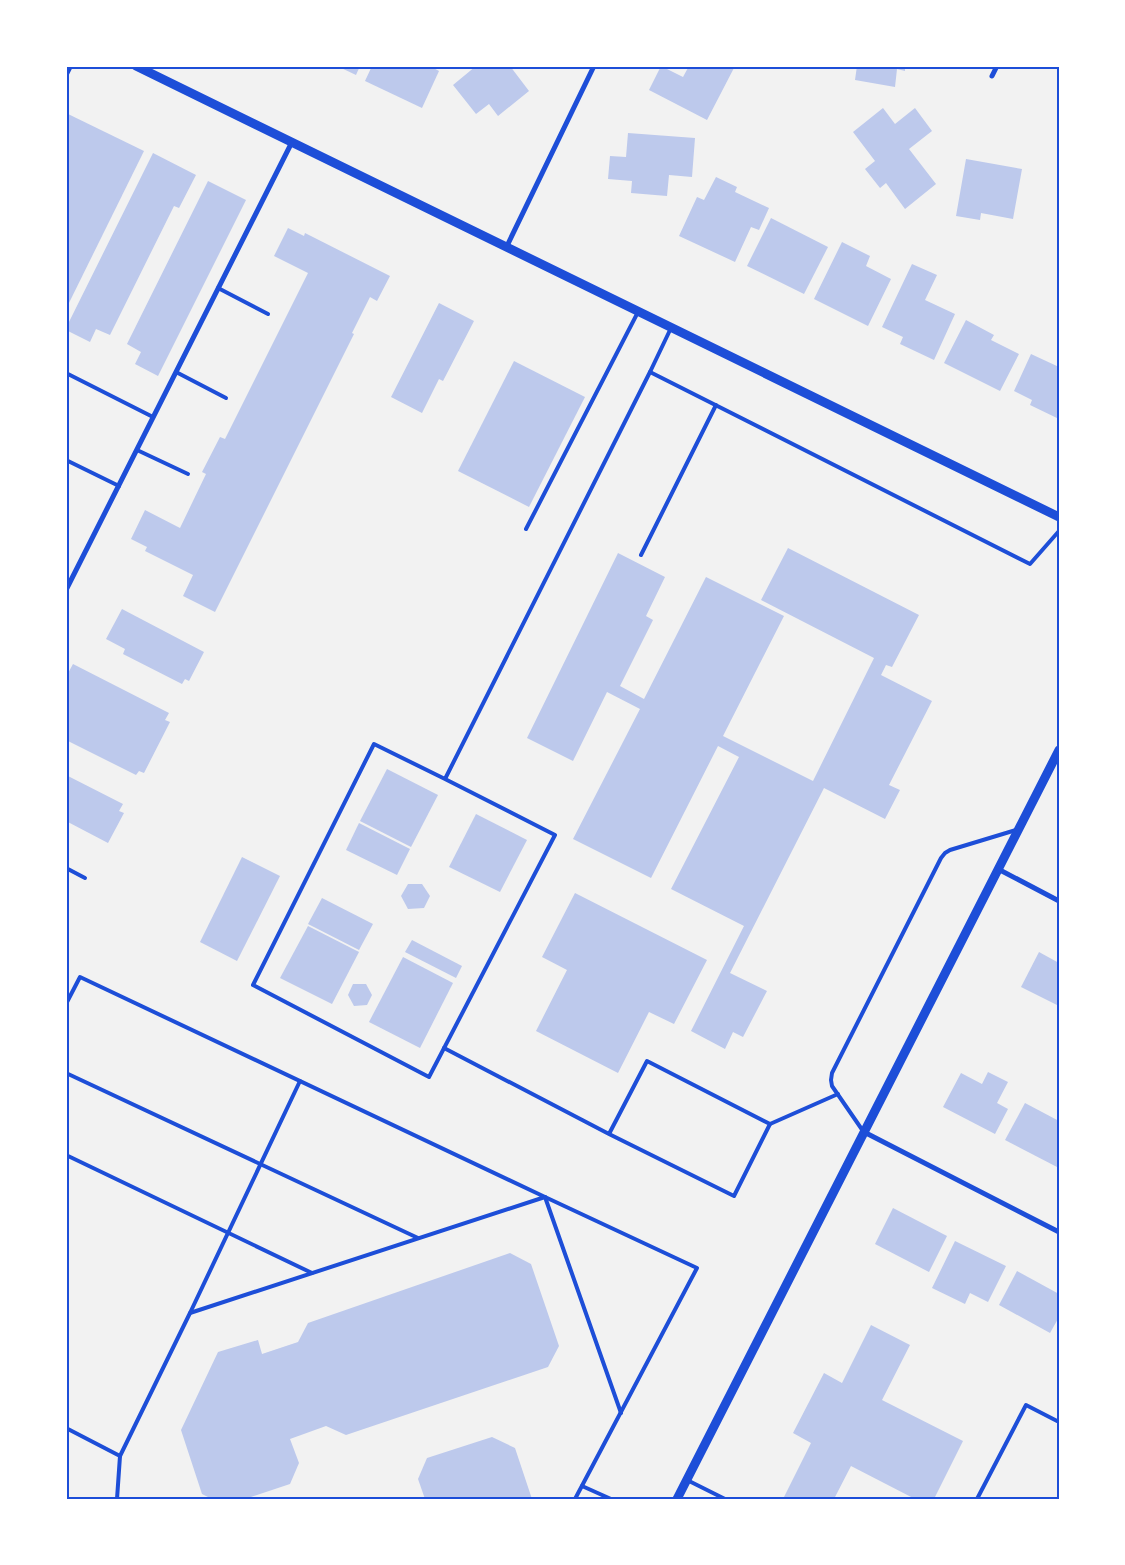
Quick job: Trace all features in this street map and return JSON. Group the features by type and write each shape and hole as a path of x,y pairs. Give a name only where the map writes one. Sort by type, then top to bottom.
{"street":[{"path":"136,66 1059,517"},
{"path":"506,248 594,66"},
{"path":"992,76 998,66"},
{"path":"66,590 292,142"},
{"path":"677,1499 1059,750"},
{"path":"998,869 1059,900"},
{"path":"864,1132 1059,1232"}],"lane":[{"path":"66,76 71,66"},
{"path":"218,288 268,314"},
{"path":"526,529 638,312"},
{"path":"445,779 671,328"},
{"path":"176,372 226,398"},
{"path":"650,372 1030,564 1059,531"},
{"path":"66,373 154,417"},
{"path":"641,555 716,404"},
{"path":"137,450 188,474"},
{"path":"66,460 119,486"},
{"path":"374,744 445,779 555,835 429,1077 253,984 374,744"},
{"path":"864,1132 832,1086 832,1073 941,858 950,850 1018,829"},
{"path":"66,868 85,878"},
{"path":"66,1004 80,978 698,1268 575,1499"},
{"path":"444,1048 609,1134 734,1196 770,1124 838,1094"},
{"path":"609,1134 647,1061 770,1124"},
{"path":"66,1073 418,1238"},
{"path":"117,1499 120,1456 300,1081"},
{"path":"66,1155 312,1273"},
{"path":"190,1313 545,1197"},
{"path":"545,1197 621,1413"},
{"path":"978,1499 1026,1405 1059,1422"},
{"path":"66,1428 120,1456"},
{"path":"686,1480 726,1499"},
{"path":"582,1486 611,1499"}],"building":[{"path":"337,66 360,66 356,75"},
{"path":"372,66 430,66 439,71 422,108 365,81"},
{"path":"476,66 510,66 529,91 498,116 489,104 476,114 453,85"},
{"path":"661,66 683,77 689,66 735,66 707,120 649,90"},
{"path":"857,66 905,66 905,71 897,69 895,87 855,80"},
{"path":"883,108 895,124 915,108 932,131 909,149 936,184 905,209 886,183 880,188 865,169 875,161 853,132"},
{"path":"66,113 144,151 66,309"},
{"path":"628,133 695,138 692,177 669,175 667,196 631,193 632,181 608,179 610,156 626,157"},
{"path":"153,153 196,175 179,208 174,206 110,335 96,329 90,342 66,330 66,328"},
{"path":"966,159 1022,169 1013,219 981,213 980,220 956,216"},
{"path":"716,177 737,187 735,192 769,208 759,230 751,227 735,262 679,236 697,197 704,200"},
{"path":"208,181 246,200 158,376 135,364 141,352 127,344"},
{"path":"771,218 828,247 804,294 747,266"},
{"path":"288,228 304,236 305,233 390,276 377,301 370,297 352,333 354,334 215,612 183,596 193,575 145,551 147,547 131,539 145,510 180,528 206,474 202,472 220,437 225,439 308,273 274,256"},
{"path":"842,242 870,256 866,266 891,279 868,326 814,299"},
{"path":"912,264 937,275 925,300 955,314 934,360 900,344 903,337 882,327"},
{"path":"439,303 474,321 443,381 439,379 422,413 391,397"},
{"path":"966,320 994,335 991,340 1019,354 1000,391 944,363"},
{"path":"1031,354 1059,367 1059,419 1030,405 1032,400 1014,391"},
{"path":"514,361 585,397 529,507 458,471"},
{"path":"788,548 919,615 892,667 886,665 881,675 932,701 889,785 900,790 885,819 824,788 730,973 767,991 743,1037 733,1032 725,1049 691,1031 744,926 671,889 739,757 718,746 651,878 573,839 640,709 607,692 573,761 527,738 618,553 665,577 646,616 653,620 620,686 644,699 706,577 784,616 723,736 813,781 874,658 761,600"},
{"path":"122,609 204,652 189,681 185,679 182,684 123,654 125,649 106,639"},
{"path":"73,664 169,713 165,720 170,722 144,773 139,771 136,775 66,740 66,677"},
{"path":"387,769 438,795 411,847 360,821"},
{"path":"66,775 123,804 119,811 124,813 108,843 66,821"},
{"path":"476,814 527,840 500,892 449,867"},
{"path":"359,823 410,849 397,875 346,850"},
{"path":"242,857 280,876 237,961 200,942"},
{"path":"408,884 422,884 430,896 424,908 408,909 401,896"},
{"path":"575,893 707,960 674,1024 649,1012 618,1073 536,1031 567,970 542,957"},
{"path":"322,898 373,924 359,950 308,924"},
{"path":"308,926 359,952 332,1004 280,978"},
{"path":"412,940 462,966 456,978 405,952"},
{"path":"1039,952 1059,963 1059,1006 1021,987"},
{"path":"403,957 453,983 420,1048 369,1022"},
{"path":"353,984 366,984 372,995 367,1005 354,1006 348,995"},
{"path":"988,1072 1008,1082 997,1103 1008,1109 995,1134 943,1107 961,1073 982,1084"},
{"path":"1025,1103 1059,1121 1059,1164 1057,1167 1005,1140"},
{"path":"893,1208 947,1236 929,1272 875,1244"},
{"path":"955,1241 1006,1266 988,1302 970,1293 965,1304 932,1288"},
{"path":"510,1253 531,1264 559,1346 548,1367 346,1435 326,1426 290,1439 299,1463 290,1484 245,1499 212,1499 202,1494 181,1430 218,1352 258,1340 262,1354 298,1342 308,1323"},
{"path":"1017,1271 1059,1294 1059,1317 1050,1333 999,1305"},
{"path":"871,1325 910,1345 882,1400 963,1441 934,1499 915,1499 851,1466 834,1499 783,1499 811,1443 793,1433 824,1373 842,1383"},
{"path":"492,1437 515,1448 532,1499 425,1499 418,1479 427,1458"}]}
